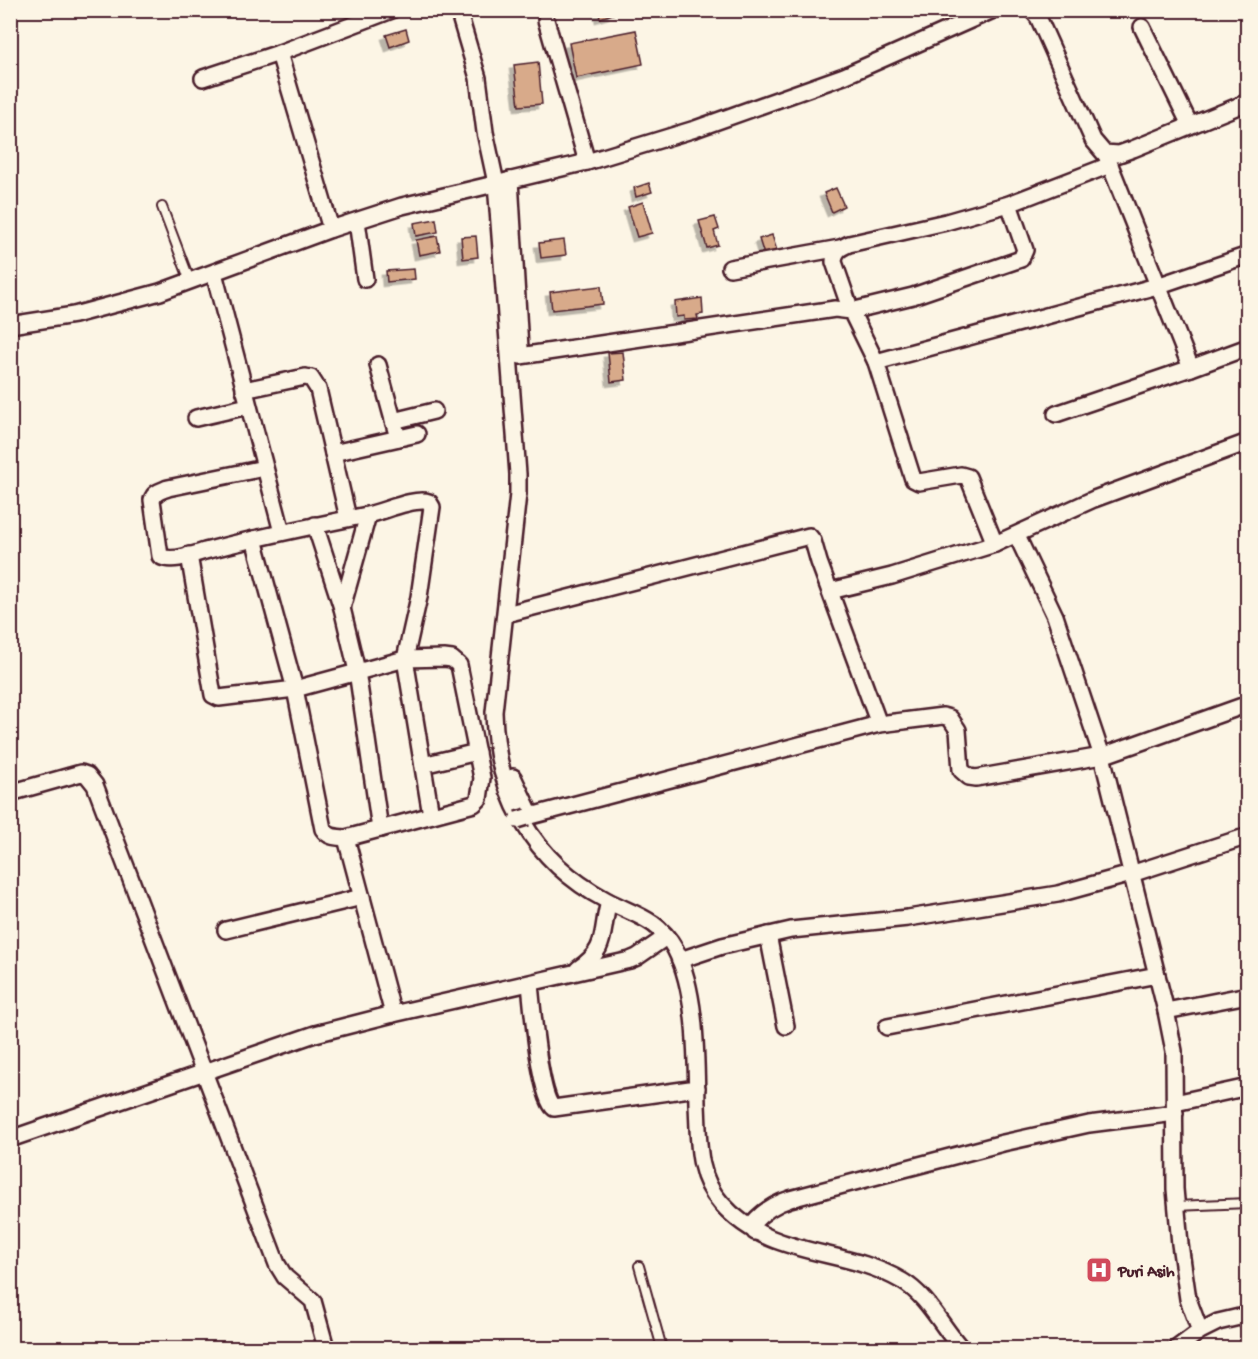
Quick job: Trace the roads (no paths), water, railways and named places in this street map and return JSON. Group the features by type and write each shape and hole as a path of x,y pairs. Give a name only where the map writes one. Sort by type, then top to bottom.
{"street":[{"path":"202,78 279,53 392,10"},
{"path":"458,10 478,78 485,132 503,182 520,356 524,457 501,699 501,725 508,766 524,818"},
{"path":"10,325 74,315 160,292 331,229 402,206 587,162 695,129 844,76 993,10"},
{"path":"1032,10 1038,17 1093,140 1107,159 1191,368"},
{"path":"546,20 587,162"},
{"path":"1142,27 1190,125"},
{"path":"279,53 331,229"},
{"path":"730,268 840,248 1009,204 1107,159 1248,102"},
{"path":"503,182 518,494 496,687 495,740 504,779 524,818 568,878 609,902 646,918 666,937 680,960 690,992 700,1162 705,1178 722,1204 735,1218 756,1223 810,1252 872,1267 903,1281 925,1301 961,1348"},
{"path":"520,356 835,309 851,311 913,296 1021,259 1025,250 1009,204"},
{"path":"357,220 365,279"},
{"path":"840,248 834,255 834,262 851,311 876,362 913,478 919,482 961,475 968,477 995,544"},
{"path":"876,362 1157,286 1248,255"},
{"path":"214,273 282,532"},
{"path":"1056,414 1248,347"},
{"path":"378,364 398,438"},
{"path":"244,390 305,377 311,378 318,389 348,518"},
{"path":"196,418 248,406"},
{"path":"393,421 434,411"},
{"path":"333,453 417,434"},
{"path":"831,591 892,576 995,544 1017,536 1094,499 1248,442"},
{"path":"264,468 168,488 153,495 160,556 167,559 189,555 282,532 368,515 419,501 429,502 432,507 419,597 405,659 431,815"},
{"path":"342,608 368,515"},
{"path":"315,525 342,608 357,671 380,829"},
{"path":"510,613 809,536 813,541 879,724"},
{"path":"1017,536 1055,616 1102,756 1166,1011 1174,1051 1176,1206 1188,1299 1200,1331"},
{"path":"189,555 213,695 219,698 295,689 405,659 444,658 452,659 459,665 482,778 479,799 474,804 346,838 331,837 326,834 323,829 295,689 254,539"},
{"path":"524,818 879,724 943,716 950,718 958,730 961,770 969,777 976,778 1102,756 1248,704"},
{"path":"423,765 477,752"},
{"path":"10,793 81,773 87,775 96,785 280,1270 313,1301 326,1348"},
{"path":"680,960 722,946 791,930 908,918 1058,894 1131,874 1248,836"},
{"path":"346,838 393,1014"},
{"path":"226,930 362,897"},
{"path":"572,974 589,962 600,949 604,933 604,918 609,902"},
{"path":"768,935 786,1026"},
{"path":"10,1138 315,1034 638,957 666,937"},
{"path":"887,1027 1157,975"},
{"path":"530,984 540,1064 547,1098 554,1108 697,1088"},
{"path":"1166,1011 1248,995"},
{"path":"756,1223 778,1203 790,1199 1003,1143 1175,1108 1248,1087"},
{"path":"1177,1348 1200,1331 1218,1322 1248,1315"}],"lane":[{"path":"162,207 191,282"},
{"path":"1176,1206 1248,1203"},
{"path":"639,1266 662,1348"}],"place":[{"name":"Puri Asih","path":"1099,1270"}]}
